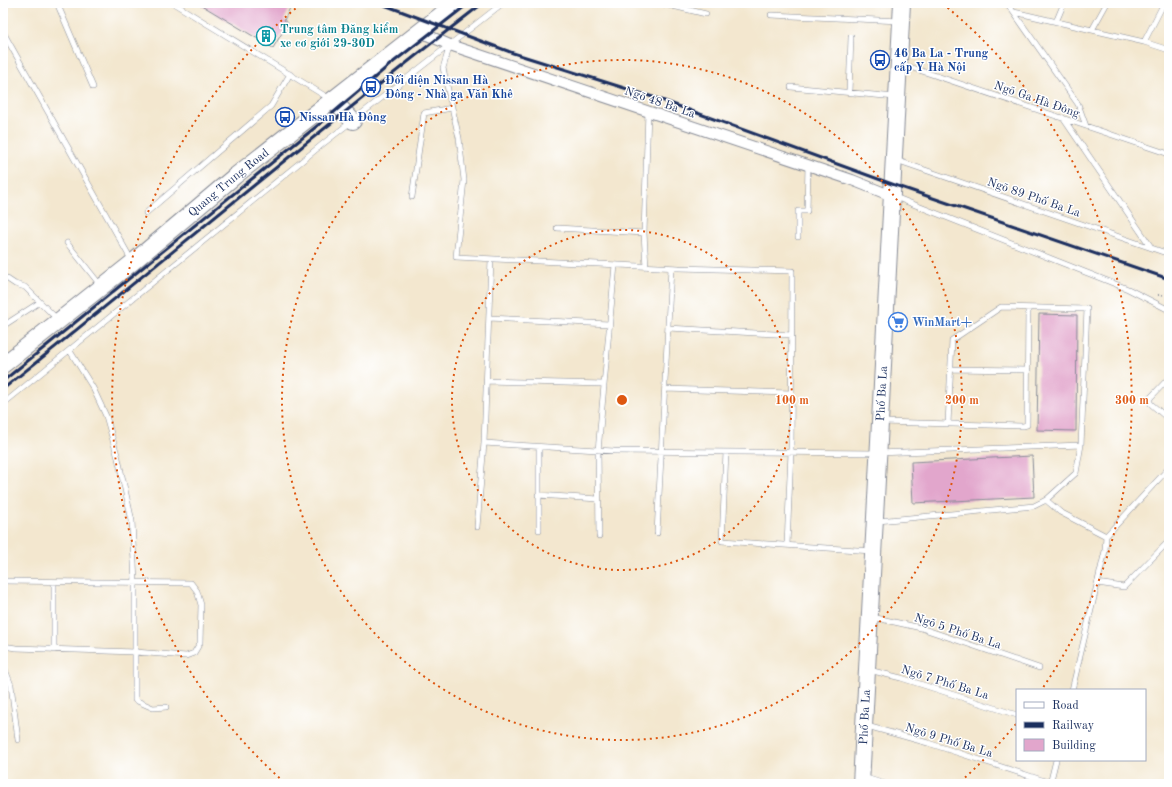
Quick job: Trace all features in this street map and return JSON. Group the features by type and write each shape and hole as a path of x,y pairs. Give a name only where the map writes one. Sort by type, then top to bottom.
{"highway":[{"name":"Quang Trung Road","path":"3,365 133,262 235,176 456,3"},
{"name":"Phố Ba La","path":"861,780 902,3"},
{"path":"332,100 353,121"}],"street":[{"name":"Ngõ 48 Ba La","path":"420,32 450,45 852,180 892,196"}],"lane":[{"path":"57,3 93,87"},
{"path":"173,3 332,100"},
{"path":"3,404 353,121 503,3"},
{"path":"660,3 706,14"},
{"path":"1007,3 1078,104 1086,126"},
{"path":"1056,22 1064,3"},
{"path":"1092,30 1107,3"},
{"path":"1144,42 1164,3"},
{"path":"1014,12 1144,42 1169,50"},
{"path":"772,15 901,21"},
{"path":"3,32 133,262"},
{"path":"849,92 851,37"},
{"path":"450,45 443,68 459,138 464,180 456,257 646,267 792,271 791,452 787,545"},
{"name":"Ngõ Ga Hà Đông","path":"898,63 1169,154"},
{"path":"146,212 271,106 290,74"},
{"path":"791,87 896,97"},
{"path":"412,198 424,113 452,108"},
{"path":"646,267 644,233 648,112"},
{"path":"1062,117 1152,248"},
{"name":"Ngõ 89 Phố Ba La","path":"893,159 1169,254"},
{"path":"798,237 798,211 807,211 808,165"},
{"path":"892,196 1128,289 1169,310"},
{"path":"557,228 644,233"},
{"path":"67,243 102,286"},
{"path":"477,526 484,443 491,259"},
{"path":"599,536 598,451 615,265"},
{"path":"657,534 666,389 671,268"},
{"path":"3,276 15,284 25,287 59,321"},
{"path":"3,326 40,302"},
{"path":"874,521 1034,506 1046,500 1076,473 1081,445 1087,309 1001,307 952,340 948,424"},
{"path":"879,422 1026,426 1028,422 1028,308"},
{"path":"489,318 609,324"},
{"path":"668,328 792,335"},
{"path":"70,351 93,388 106,416 118,458 132,521 135,583 135,700 153,708 166,707"},
{"path":"950,369 1028,370"},
{"path":"1166,417 1151,404 1149,400 1169,378"},
{"path":"486,380 604,384"},
{"path":"666,389 791,393"},
{"path":"484,443 598,451 878,453 1081,445"},
{"path":"539,447 539,530"},
{"path":"726,452 722,541 873,551"},
{"path":"1072,689 1105,551 1106,536 1169,468"},
{"path":"538,495 598,499"},
{"path":"1046,500 1060,512 1106,536"},
{"path":"1097,583 1124,587 1169,541"},
{"path":"3,581 191,583 197,591 201,605 200,643 194,653 186,656 135,652 16,648 3,646"},
{"path":"54,582 54,650"},
{"name":"Ngõ 5 Phố Ba La","path":"869,616 921,628 1039,668"},
{"path":"3,664 11,684 18,740"},
{"name":"Ngõ 7 Phố Ba La","path":"867,669 901,678 1016,715"},
{"name":"Ngõ 9 Phố Ba La","path":"864,725 928,743 1050,784"},
{"path":"1050,784 1056,761"},
{"path":"861,780 885,784"}],"building":[{"name":"Trung tâm Đăng kiểm xe cơ giới 29-30D","path":"198,3 284,3 291,6 284,20 288,23 273,48"},
{"path":"1039,314 1077,315 1076,431 1037,430"},
{"path":"1032,456 1034,497 913,503 911,462"}],"railway":[{"path":"379,3 513,53 656,98 892,184 1169,279"},
{"path":"3,381 333,113 387,67 469,3"},
{"path":"3,389 302,146 483,3"}],"place":[{"name":"Trung tâm Đăng kiểm xe cơ giới 29-30D","path":"266,36"},
{"name":"46 Ba La - Trung cấp Y Hà Nội","path":"880,60"},
{"name":"Đối diện Nissan Hà Đông - Nhà ga Văn Khê","path":"371,87"},
{"name":"Nissan Hà Đông","path":"285,117"},
{"name":"WinMart+","path":"898,322"}]}
